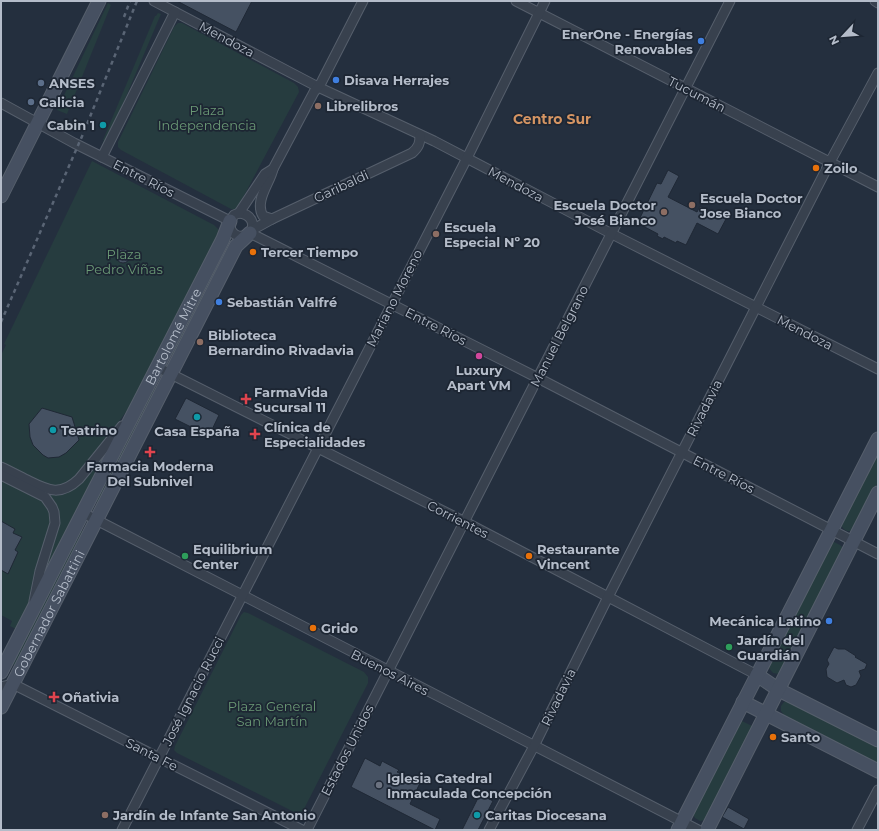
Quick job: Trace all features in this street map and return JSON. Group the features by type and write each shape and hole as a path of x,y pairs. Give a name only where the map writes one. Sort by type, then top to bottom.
{"main road":[{"path":"1,196 99,1"},
{"name":"Bartolomé Mitre","path":"82,513 222,239 235,217"},
{"name":"Bartolomé Mitre","path":"96,520 236,246 251,232"},
{"path":"680,826 878,439"},
{"path":"707,830 878,493"},
{"name":"Gobernador Sabattini","path":"3,669 82,513"},
{"name":"Gobernador Sabattini","path":"1,707 11,681 96,520"},
{"path":"3,669 9,673 11,681"},
{"path":"757,676 779,690 878,740"},
{"path":"743,702 878,771"}],"street":[{"name":"Bartolomé Mitre","path":"272,219 263,216 259,206 263,193 271,177 273,168 363,1"},
{"name":"Tucumán","path":"516,1 878,187"},
{"name":"Mariano Moreno","path":"242,595 467,158 545,1"},
{"name":"Manuel Belgrano","path":"388,671 730,1"},
{"name":"Mendoza","path":"160,2 175,12 318,87 467,158 612,234 878,369"},
{"path":"102,157 175,12"},
{"name":"Rivadavia","path":"489,830 534,746 608,597 830,162 878,73"},
{"name":"Entre Ríos","path":"1,103 102,157 235,217 230,230 235,235 244,236 251,232 538,378 878,554"},
{"name":"Garibaldi","path":"251,232 272,219 412,153 420,144 420,135"},
{"name":"Bartolomé Mitre","path":"235,217 265,174 273,168"},
{"path":"235,217 246,214 252,220 253,226 251,232"},
{"name":"Corrientes","path":"157,367 465,522 757,676"},
{"path":"1,467 43,488 57,491 63,490 74,484 79,479 136,409"},
{"path":"1,475 44,497 54,512 55,523 40,571 31,613"},
{"name":"Buenos Aires","path":"82,513 534,746 680,826 698,830"},
{"name":"José Ignacio Rucci","path":"122,830 242,595"},
{"name":"Estados Unidos","path":"306,830 388,671"},
{"name":"Santa Fe","path":"11,681 302,830"},
{"path":"857,830 878,790"}],"green space":[{"path":"108,3 111,5 67,114 57,110"},
{"path":"158,13 161,14 105,146 102,145 155,16"},
{"name":"Plaza Independencia","path":"178,23 182,23 294,83 298,87 299,92 238,207 235,210 121,150 118,147 118,142 174,27"},
{"name":"Plaza Pedro Viñas","path":"92,161 214,225 218,229 219,234 134,401 98,450 75,478 59,487 43,484 1,462 1,355 6,345 4,344"},
{"path":"221,252 226,255 173,356 170,354"},
{"path":"154,385 158,388 99,502 95,501"},
{"path":"108,449 41,582 57,524 47,493 63,494 77,487"},
{"path":"878,449 878,482 854,529 846,531 841,524"},
{"path":"1,479 44,502 47,505 52,520 30,603 16,629 10,626 12,621 1,615"},
{"path":"80,530 83,532 16,665 12,665"},
{"path":"834,542 843,548 779,674 773,673 768,667 831,543"},
{"name":"Plaza General San Martín","path":"244,612 364,672 368,677 368,683 303,811 300,814 177,753 174,750 241,615"},
{"path":"789,701 878,746 878,763 784,715 781,711 781,706 784,702"},
{"path":"740,720 754,727 705,820 700,821 695,818 693,814"}],"building":[{"path":"177,1 252,1 236,32"},
{"path":"668,170 679,176 668,197 697,212 700,206 726,219 718,234 697,223 686,245 677,241 676,243 664,237 663,239 657,236 658,234 641,225 636,226 657,183 661,184"},
{"path":"120,249 126,249 130,253 130,259 126,263 120,263 116,259 116,253"},
{"name":"Casa España","path":"186,398 219,415 209,436 175,419"},
{"name":"Teatrino","path":"42,408 72,417 79,440 66,453 59,457 48,458 43,455 33,445 30,437 29,424"},
{"path":"1,521 15,529 13,533 22,537 15,550 18,552 8,574 1,570"},
{"path":"834,647 838,649 845,649 867,664 865,669 859,671 861,676 856,685 851,687 846,685 844,680 837,683 827,677 826,669 829,664 827,660"},
{"path":"365,758 380,766 382,761 399,770 397,772 420,783 410,804 440,819 435,830 351,787"},
{"name":"Caritas Diocesana","path":"480,794 493,801 478,830 462,830"},
{"path":"728,807 749,819 744,829 722,817"}],"railway":[{"path":"124,17 130,1"},
{"path":"1,322 83,134 137,1"}],"place":[{"name":"EnerOne - Energías Renovables","path":"701,41"},
{"name":"Disava Herrajes","path":"336,80"},
{"name":"ANSES","path":"41,83"},
{"name":"Galicia","path":"31,102"},
{"name":"Librelibros","path":"318,106"},
{"name":"Cabin 1","path":"103,125"},
{"name":"Zoilo","path":"816,168"},
{"name":"Escuela Doctor Jose Bianco","path":"692,205"},
{"name":"Escuela Doctor José Bianco","path":"664,212"},
{"name":"Escuela Especial Nº 20","path":"436,234"},
{"name":"Tercer Tiempo","path":"253,252"},
{"name":"Sebastián Valfré","path":"219,302"},
{"name":"Biblioteca Bernardino Rivadavia","path":"200,342"},
{"name":"Luxury Apart VM","path":"479,356"},
{"name":"FarmaVida Sucursal 11","path":"246,399"},
{"name":"Casa España","path":"197,417"},
{"name":"Teatrino","path":"53,430"},
{"name":"Clínica de Especialidades","path":"255,434"},
{"name":"Farmacia Moderna Del Subnivel","path":"150,452"},
{"name":"Equilibrium Center","path":"185,556"},
{"name":"Restaurante Vincent","path":"529,556"},
{"name":"Mecánica Latino","path":"829,621"},
{"name":"Grido","path":"313,628"},
{"name":"Jardín del Guardián","path":"729,647"},
{"name":"Oñativia","path":"54,697"},
{"name":"Santo","path":"773,737"},
{"name":"Iglesia Catedral Inmaculada Concepción","path":"379,785"},
{"name":"Jardín de Infante San Antonio","path":"105,815"},
{"name":"Caritas Diocesana","path":"477,815"}],"district":[{"name":"Centro Sur","path":"552,119"}]}
